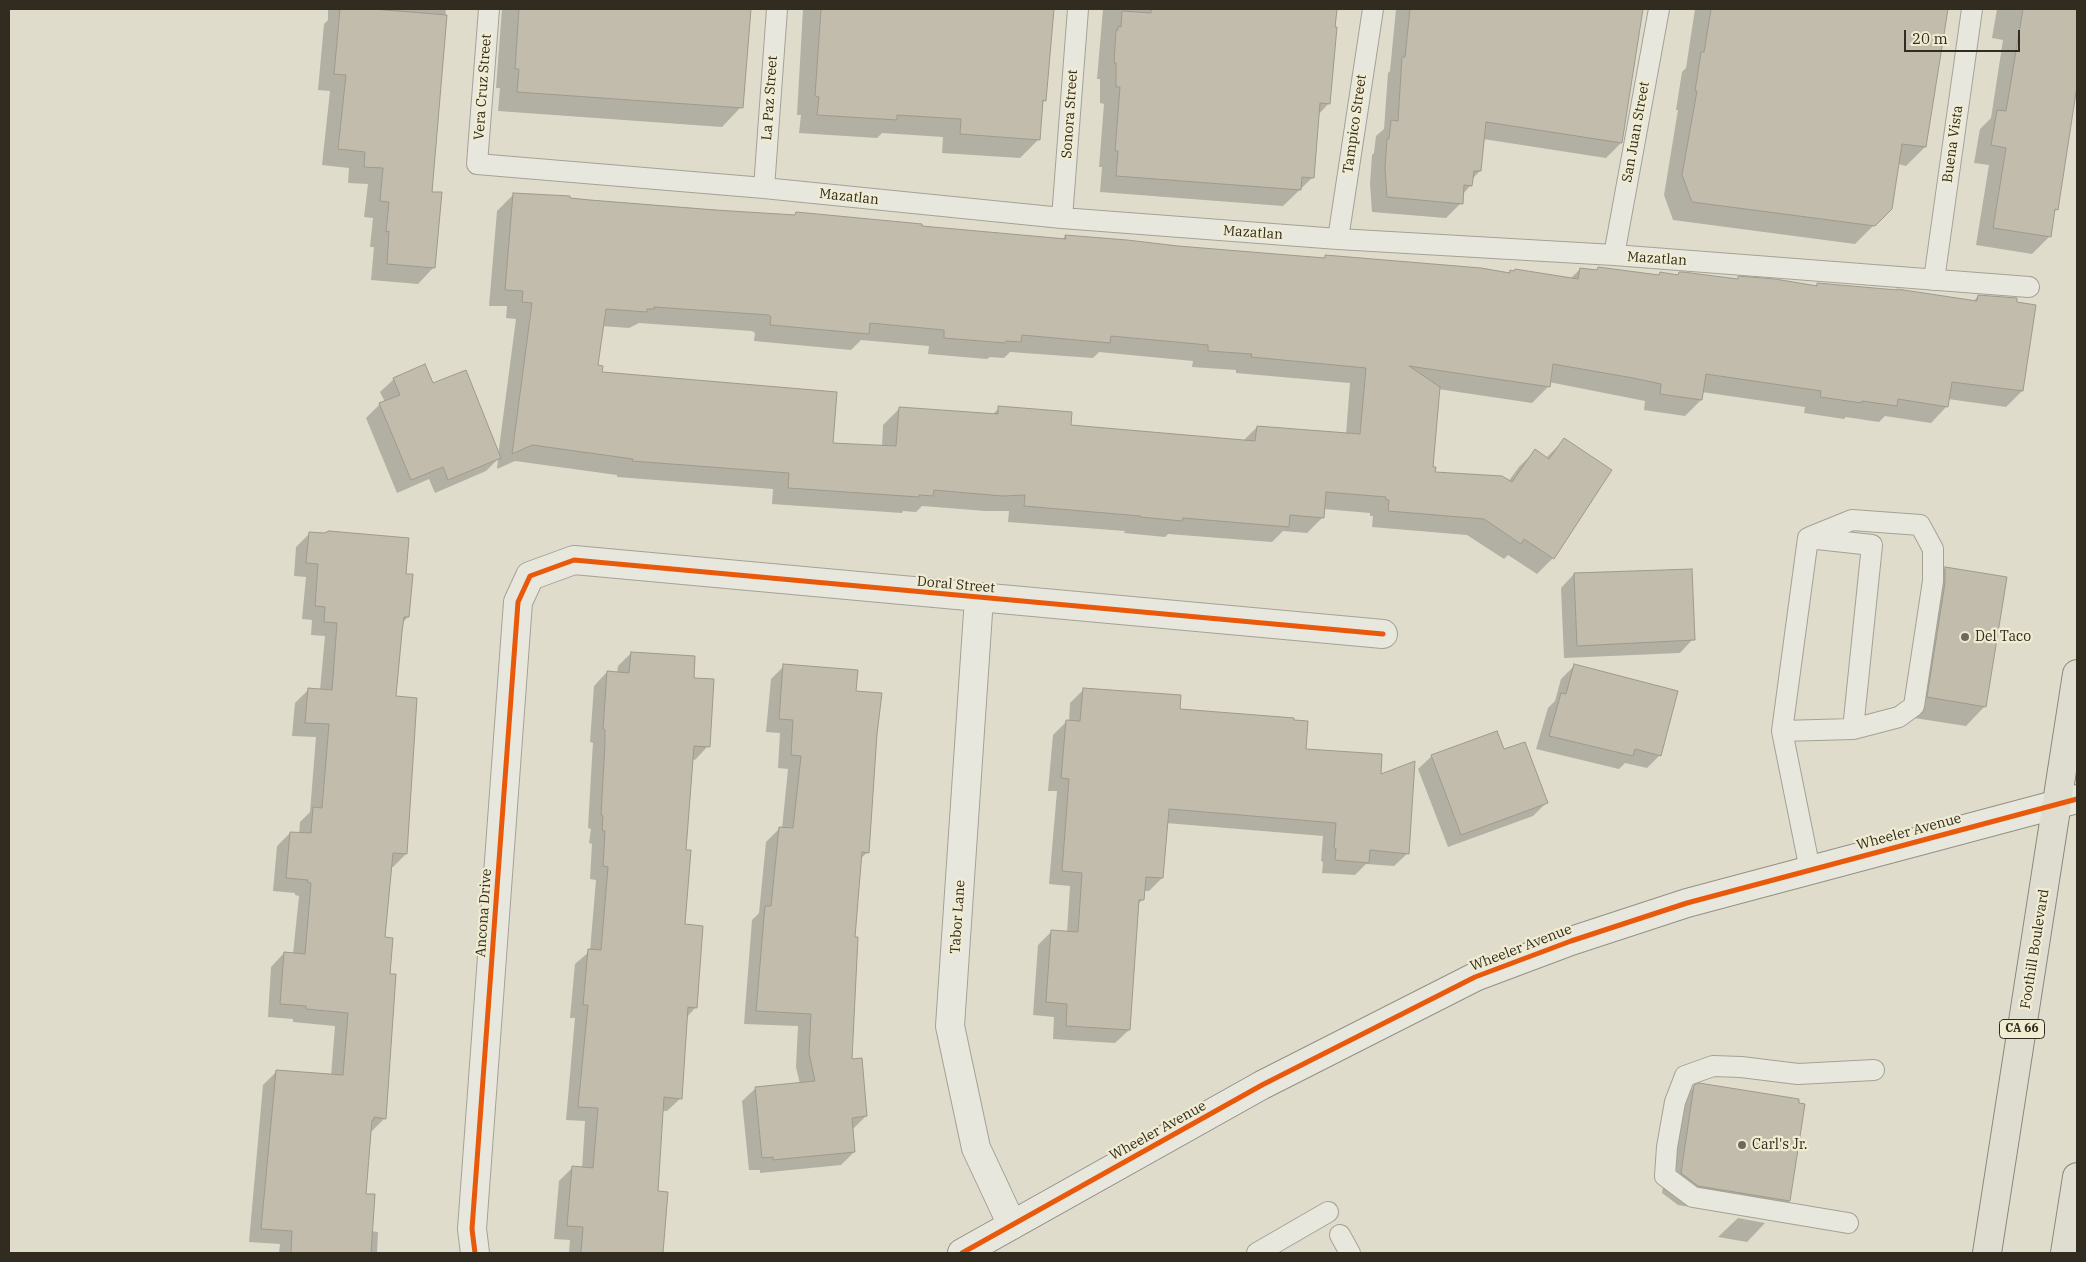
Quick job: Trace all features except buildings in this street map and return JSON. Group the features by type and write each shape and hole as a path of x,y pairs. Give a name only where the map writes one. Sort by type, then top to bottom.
{"main road":[{"name":"Foothill Boulevard","path":"1987,1253 2067,802 2077,674"},
{"path":"2064,1253 2077,1177"}],"street":[{"name":"Doral Street","path":"530,576 574,560 1382,634"},
{"name":"Ancona Drive","path":"475,1253 472,1230 518,602 530,576"},
{"name":"Tabor Lane","path":"979,598 950,1026 976,1148 1012,1225"},
{"name":"Wheeler Avenue","path":"962,1253 1262,1085 1475,976 1572,940 1687,903 2067,802"}],"lane":[{"name":"Vera Cruz Street","path":"478,164 489,9"},
{"name":"La Paz Street","path":"764,188 777,9"},
{"name":"Sonora Street","path":"1062,218 1078,9"},
{"name":"Tampico Street","path":"1338,239 1372,9"},
{"name":"San Juan Street","path":"1614,256 1659,9"},
{"name":"Buena Vista","path":"1934,280 1972,9"},
{"name":"Mazatlan","path":"478,164 764,188 1062,218 2029,287"},
{"path":"1782,731 1853,729 1898,718 1914,706 1933,581 1933,549 1920,525 1852,520 1808,538"},
{"path":"1808,538 1872,545 1853,729"},
{"path":"1808,538 1782,731 1810,870"},
{"path":"1848,1223 1693,1197 1665,1176 1667,1147 1676,1102 1685,1076 1712,1066 1740,1067 1798,1074 1874,1070"},
{"path":"1257,1253 1328,1212"},
{"path":"1340,1235 1350,1253"}],"cycle path":[{"path":"475,1253 472,1229 518,602 530,576 574,560 1383,634"},
{"path":"962,1253 1262,1085 1475,977 1571,941 1687,903 2077,799"}],"place":[{"name":"Del Taco","path":"1965,637"},
{"name":"Carl's Jr.","path":"1742,1145"}]}
